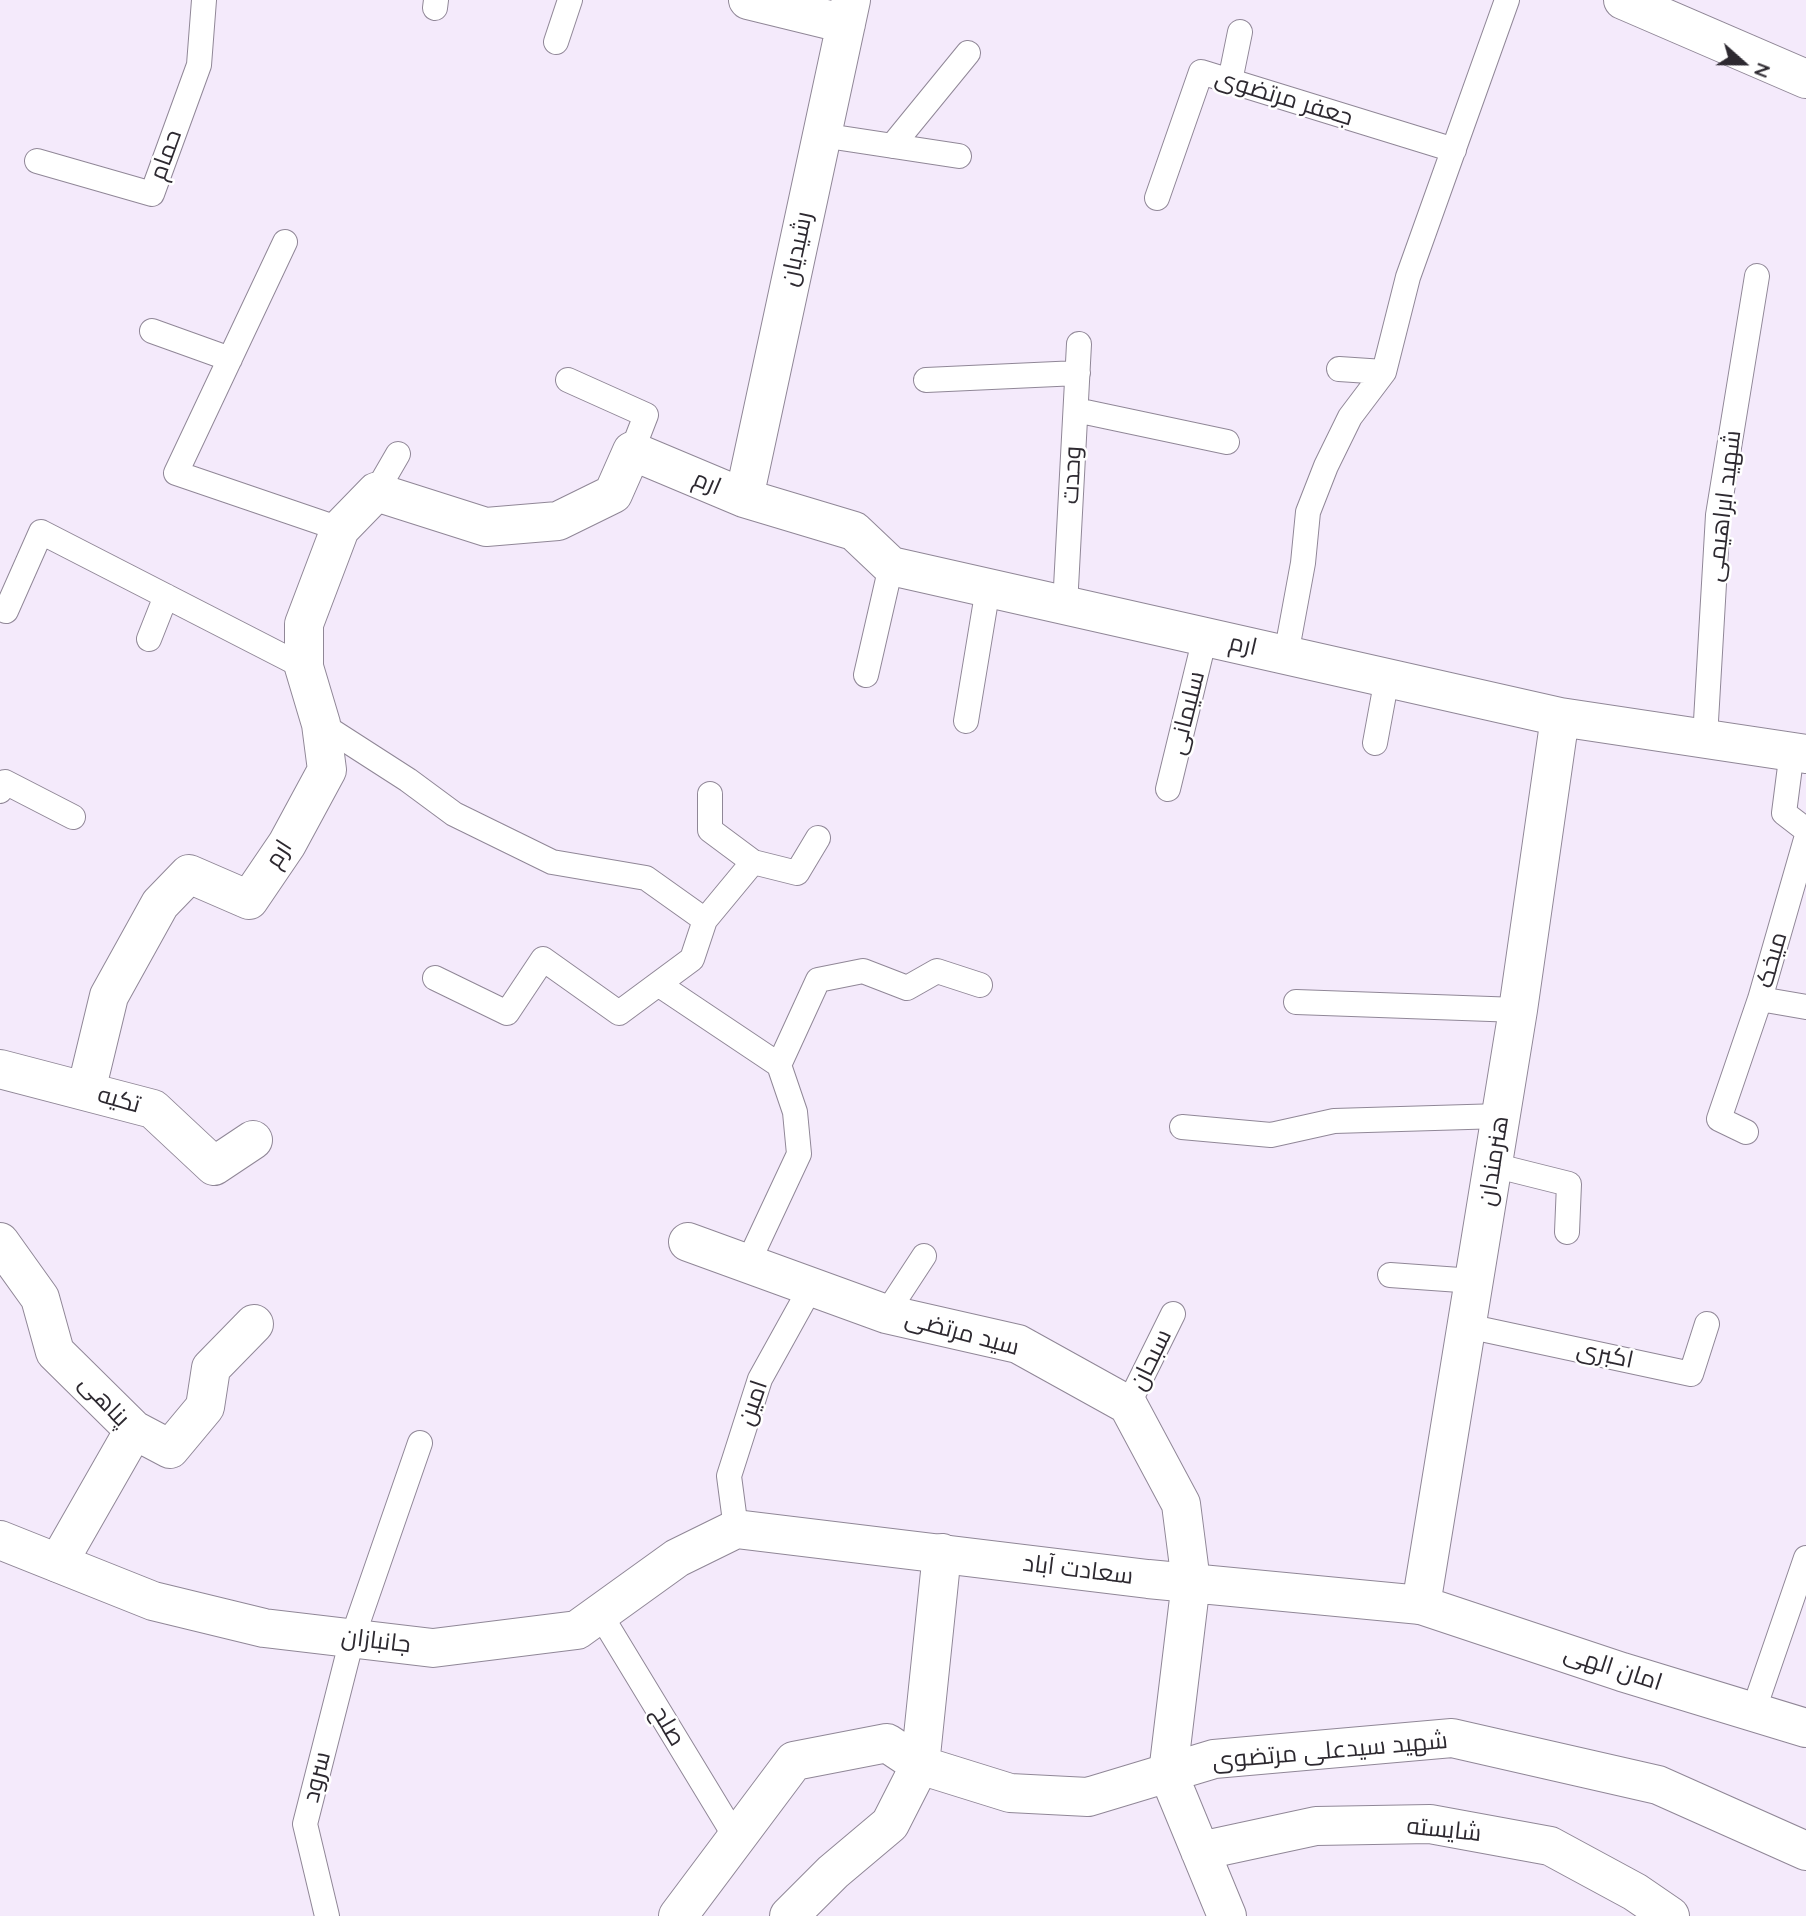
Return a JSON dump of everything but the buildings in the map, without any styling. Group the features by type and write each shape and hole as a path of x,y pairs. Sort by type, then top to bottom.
{"street":[{"path":"748,0 848,12"},
{"path":"1623,0 1675,10 1806,79"},
{"name":"رشیدیان","path":"744,498 848,12"},
{"path":"376,492 486,527 558,520 614,494 632,451"},
{"name":"ارم","path":"632,451 744,498 854,531 891,566 1560,716 1799,752"},
{"name":"ارم","path":"86,1091 109,996 160,904 189,874 249,900 287,844 327,771 321,724 304,667 304,624 340,529 376,492"},
{"name":"هنرمندان","path":"1421,1605 1518,1010 1560,716"},
{"name":"تکیه","path":"0,1069 153,1110 214,1166 253,1140"},
{"name":"سید مرتضی","path":"688,1242 886,1314 1017,1344 1128,1405"},
{"name":"پناهی","path":"5,1262 40,1298 55,1352 134,1430 58,1563"},
{"path":"134,1430 170,1449 205,1407 211,1368 254,1324"},
{"path":"1128,1405 1181,1504 1192,1582 1168,1773 1227,1916"},
{"name":"سعادت آباد","path":"736,1529 1192,1582 1421,1605"},
{"name":"جانبازان","path":"0,1540 153,1601 264,1628 433,1648 578,1630 677,1558 736,1529"},
{"path":"789,1916 833,1872 890,1824 920,1765 942,1553"},
{"name":"امان الهی","path":"1421,1605 1622,1672 1806,1728"},
{"name":"شهید سیدعلی مرتضوی","path":"678,1916 794,1761 887,1743 920,1765 1010,1793 1088,1797 1214,1759 1452,1738 1658,1785 1806,1851"},
{"name":"شایسته","path":"1200,1851 1316,1826 1430,1824 1550,1846 1635,1892 1659,1913"}],"lane":[{"name":"حمام","path":"37,161 152,194 199,65 204,0"},
{"path":"556,42 570,0"},
{"path":"1286,655 1303,563 1308,512 1350,416 1384,372 1408,277 1507,0"},
{"path":"1230,81 1240,32"},
{"path":"892,146 968,53"},
{"name":"جعفر مرتضوی","path":"1157,198 1201,72 1454,150"},
{"path":"821,135 960,156"},
{"path":"285,242 176,473 340,529"},
{"name":"شهید ابراهیمی","path":"1705,738 1718,515 1757,276"},
{"path":"152,331 230,359"},
{"name":"وحدت","path":"1065,606 1079,344"},
{"path":"1339,369 1384,372"},
{"path":"926,380 1078,373"},
{"path":"568,380 646,415 632,451"},
{"path":"1076,410 1227,442"},
{"path":"376,492 398,454"},
{"path":"6,611 41,532 304,667"},
{"path":"866,675 891,566"},
{"path":"966,721 988,588"},
{"path":"149,639 166,596"},
{"name":"سلیمانی","path":"1168,789 1205,637"},
{"path":"1376,743 1387,678"},
{"path":"321,724 408,779 454,814 552,862 646,878 705,920"},
{"path":"1799,752 1784,813 1806,830"},
{"path":"0,791 5,782 73,817"},
{"path":"710,794 710,830 753,862 797,873 818,838"},
{"name":"میخک","path":"1746,1132 1719,1119 1760,999 1806,839"},
{"path":"435,978 508,1013 543,959 619,1013 692,959 705,920 753,862"},
{"path":"779,1065 818,981 863,971 907,988 937,971 980,985"},
{"path":"658,984 779,1065 795,1112 799,1154 748,1263"},
{"name":"میخک","path":"1760,999 1806,1007"},
{"path":"1296,1002 1518,1010"},
{"path":"1182,1127 1270,1135 1334,1121 1501,1116"},
{"path":"1493,1165 1569,1184 1567,1232"},
{"path":"886,1314 924,1256"},
{"path":"1390,1275 1474,1282"},
{"name":"امین","path":"736,1529 729,1475 760,1379 811,1287"},
{"name":"سبحان","path":"1128,1405 1173,1314"},
{"name":"اکبری","path":"1467,1326 1691,1374 1707,1324"},
{"path":"352,1639 419,1443"},
{"path":"1753,1712 1796,1619 1806,1558"},
{"name":"صلح","path":"600,1614 736,1838"},
{"name":"سرود","path":"327,1916 305,1824 352,1639"}]}
